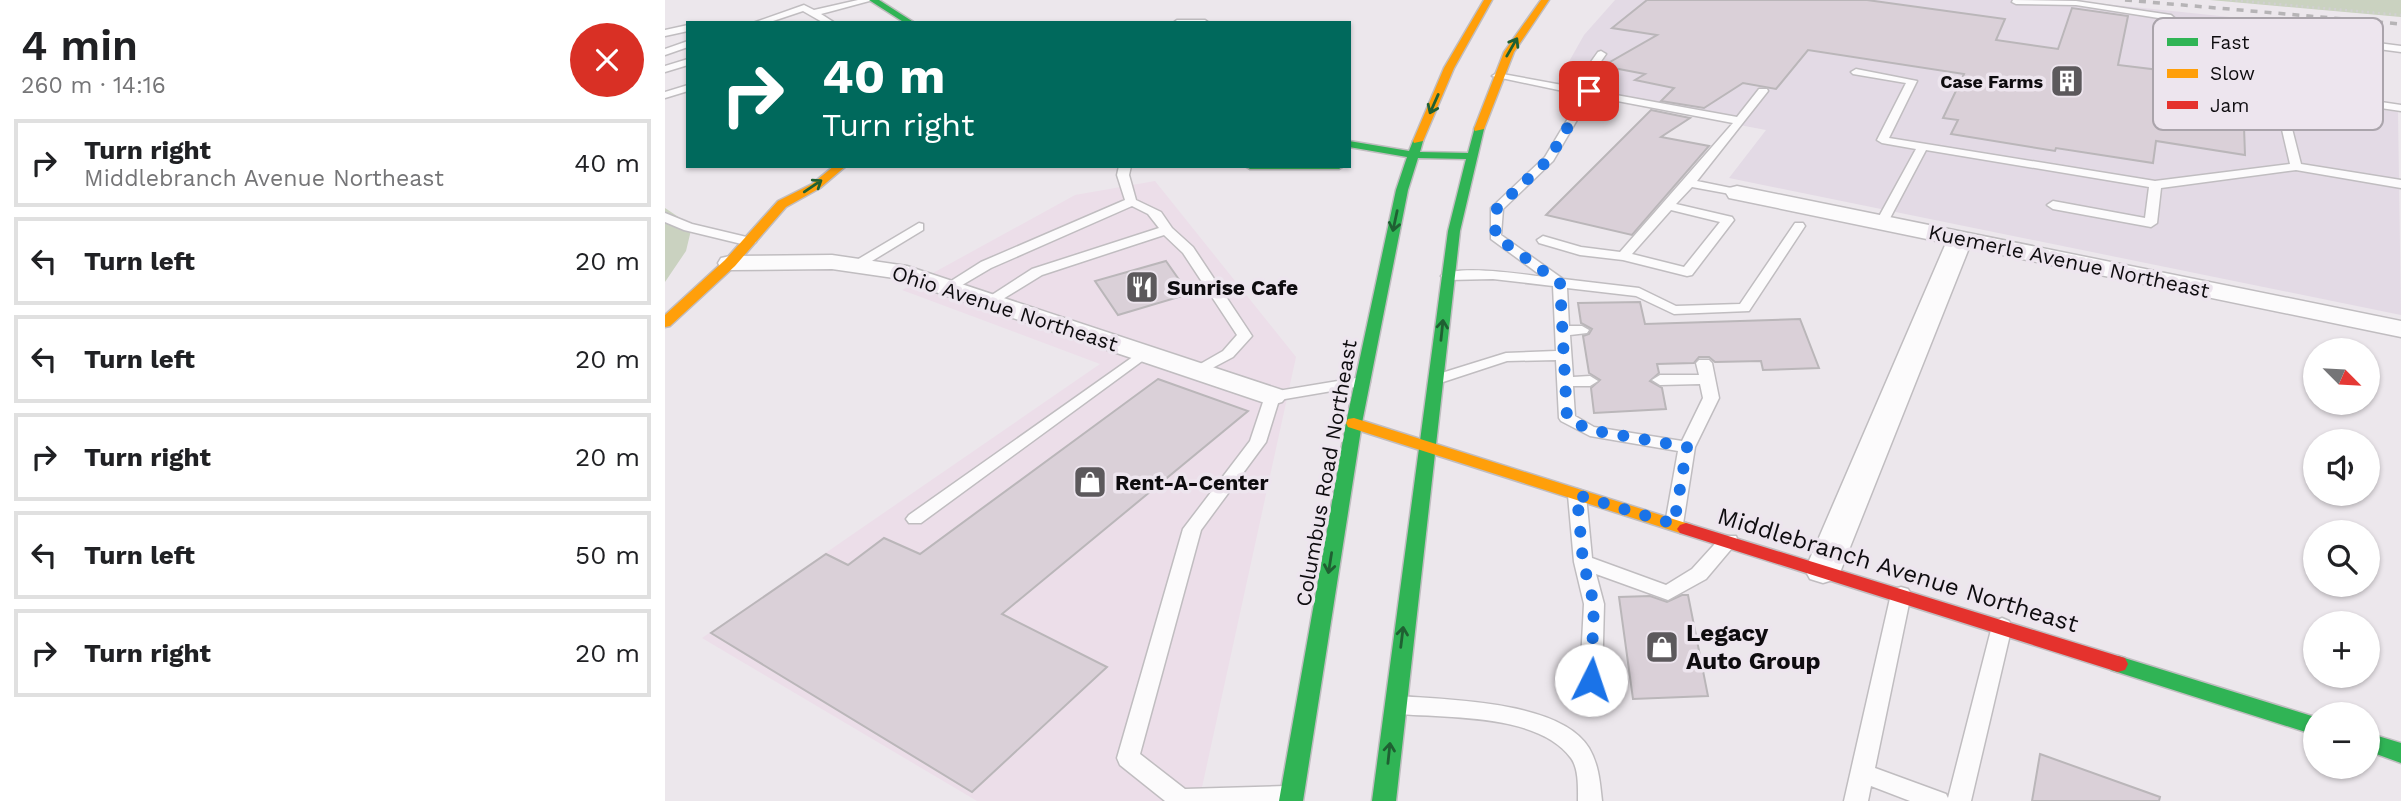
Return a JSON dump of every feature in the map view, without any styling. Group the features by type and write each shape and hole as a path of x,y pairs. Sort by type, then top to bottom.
{"main road":[{"path":"871,0 908,21"},
{"name":"Columbus Road Northeast","path":"1291,798 1354,423 1412,155 1450,67 1488,0"},
{"path":"1384,801 1448,276 1470,156 1497,76 1513,44 1545,0"},
{"path":"1351,144 1412,155 1470,156"},
{"path":"1351,165 1412,155"},
{"path":"665,323 750,242 780,197 815,186 838,168"},
{"name":"Middlebranch Avenue Northeast","path":"1354,423 2303,722"},
{"path":"2380,747 2401,753"}],"street":[{"name":"Kuemerle Avenue Northeast","path":"1737,193 2401,330"},
{"path":"1823,570 1960,239"},
{"name":"Ohio Avenue Northeast","path":"730,263 857,264 898,271 1272,397"}],"lane":[{"path":"788,0 809,15 827,21"},
{"path":"770,21 871,0"},
{"path":"2016,2 2076,3 2169,18"},
{"path":"665,33 686,28"},
{"path":"665,52 686,45"},
{"path":"2383,47 2401,49"},
{"path":"1560,283 1495,236 1497,208 1549,159 1589,91 1588,73 1601,54"},
{"path":"665,69 686,63"},
{"path":"1856,72 1912,81 1882,140 2155,184 2296,167 2401,184"},
{"path":"1497,76 1740,121"},
{"path":"665,96 686,89"},
{"path":"1623,256 1689,183 1763,91"},
{"path":"2383,106 2401,108"},
{"path":"2287,130 2296,167"},
{"path":"1882,222 1922,147"},
{"path":"1125,168 1123,175 1131,202"},
{"path":"1689,183 1737,193"},
{"path":"2053,205 2151,223 2155,184"},
{"path":"947,288 995,261 1131,202 1149,208 1161,216 1166,230 1188,250 1245,336 1228,354 1196,371"},
{"path":"1543,240 1580,251 1623,256 1687,272 1728,220 1667,206"},
{"path":"665,217 688,227 750,242"},
{"path":"1448,276 1493,275 1639,292 1674,310 1693,316 1744,308 1799,226"},
{"path":"857,264 919,227"},
{"path":"988,302 1037,272 1166,230"},
{"path":"1560,283 1567,418 1590,430 1687,447"},
{"path":"1563,331 1582,330"},
{"path":"915,519 1144,354"},
{"path":"1436,379 1506,357 1564,355"},
{"path":"1660,380 1705,371 1711,398 1687,447 1674,524"},
{"path":"1565,382 1590,381"},
{"path":"1291,798 1181,800 1128,758 1192,529 1258,442 1272,397 1362,382"},
{"path":"1577,495 1583,562 1594,604 1591,680"},
{"path":"1583,562 1668,593 1699,575 1729,541"},
{"path":"1856,801 1901,594"},
{"path":"1959,801 2002,626"},
{"path":"1394,704 1517,716 1557,734 1579,751 1589,775 1590,801"},
{"path":"1862,773 1938,801"}],"path":[{"path":"2230,0 2401,15"}],"shaded area":[{"path":"1615,0 2066,0 2240,18 2153,18 2153,130 2383,130 2383,110 2398,112 2401,315 1729,178 1766,130 1553,90 1584,35"},
{"path":"1155,181 1296,357 1199,801 977,801 702,638 1100,364 902,290 1075,195"}],"green space":[{"path":"2210,0 2401,0 2401,17"},
{"path":"665,208 692,226 686,251 665,282"}],"building":[{"name":"Case Farms","path":"1647,0 1867,0 2005,19 1996,40 2058,49 2072,8 2128,16 2118,65 2153,69 2153,130 2244,130 2245,155 2156,141 2153,163 1951,134 1958,120 1943,118 1964,74 1808,50 1776,89 1743,83 1704,108 1661,101 1674,88 1635,80 1645,74 1603,66 1657,35 1612,28"},
{"path":"1651,110 1690,118 1661,137 1709,146 1632,235 1546,215"},
{"name":"Sunrise Cafe","path":"1166,261 1189,294 1118,315 1095,281"},
{"path":"1640,302 1645,324 1800,319 1819,368 1763,370 1761,361 1715,362 1709,357 1699,357 1694,363 1657,364 1659,373 1650,381 1662,388 1666,409 1594,413 1591,388 1600,380 1589,373 1583,336 1589,334 1592,329 1581,323 1578,303"},
{"path":"1158,379 1248,411 1002,614 1107,667 972,792 711,633 826,554 848,565 884,538 920,554"},
{"name":"Legacy Auto Group","path":"1688,595 1708,696 1633,699 1619,597 1650,596 1667,602"},
{"path":"2040,754 2160,797 2159,801 2032,801"}],"railway":[{"path":"2125,0 2332,18"},
{"path":"2383,22 2401,24"}],"traffic: fast":[{"path":"873,0 908,21"},
{"path":"1384,801 1454,231 1479,129"},
{"path":"1291,801 1354,423 1402,190 1418,141"},
{"path":"1351,144 1412,155 1470,156"},
{"path":"2118,664 2303,722"},
{"path":"2380,746 2401,753"}],"traffic: slow":[{"path":"1418,141 1449,68 1488,0"},
{"path":"1479,129 1509,52 1545,0"},
{"path":"665,323 730,263 782,204 816,186 838,168"},
{"path":"1354,423 1686,529"}],"traffic: jam":[{"path":"1686,529 2118,664"}],"place":[{"name":"Case Farms","path":"2067,81"},
{"name":"Sunrise Cafe","path":"1142,287"},
{"name":"Rent-A-Center","path":"1090,482"},
{"name":"Legacy Auto Group","path":"1662,647"}],"route":[{"path":"1589,91 1549,159 1497,208 1495,236 1560,283 1567,418 1590,430 1687,447 1674,524 1577,495 1583,562 1594,604 1591,680"}]}
